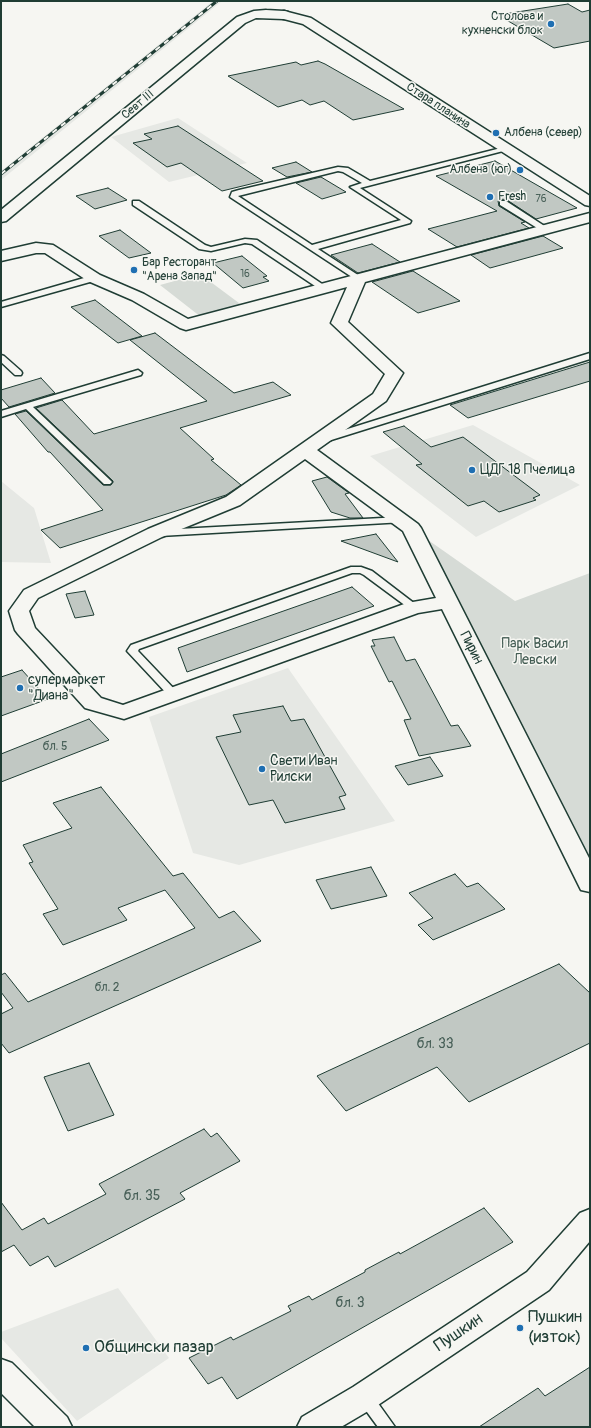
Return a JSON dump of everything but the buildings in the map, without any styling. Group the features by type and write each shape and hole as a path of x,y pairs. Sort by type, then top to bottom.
{"street":[{"name":"Севт III","path":"1,218 241,20 254,15 284,15"},
{"name":"Стара планина","path":"284,15 307,21 590,202"},
{"path":"1,256 36,248 48,248 94,278 138,297 186,325 590,217"},
{"path":"358,279 339,323 394,373 380,397 313,446 233,501 155,533 31,594 18,611 25,630 93,703 124,712 414,607 448,602"},
{"name":"Пирин","path":"313,446 411,528 590,884"},
{"name":"Пушкин","path":"313,1427 364,1397 538,1281 590,1221"},
{"path":"1,1372 56,1427"}],"lane":[{"path":"312,248 407,221 354,187 505,149"},
{"path":"358,279 234,197 235,194 338,169 345,170 368,183"},
{"path":"136,203 206,249 245,241 254,242 324,288"},
{"path":"503,203 545,229"},
{"path":"1,305 94,278"},
{"path":"313,446 590,356"},
{"path":"1,358 18,373"},
{"path":"1,414 138,373"},
{"path":"27,406 107,482"},
{"path":"155,533 400,520"},
{"path":"172,694 132,651 135,647 351,570 361,570 368,573 414,607"},
{"path":"364,1397 387,1427"}],"shaded area":[{"path":"213,1 222,1 1,180 1,171"},
{"path":"178,118 247,163 169,182 111,137"},
{"name":"ЦДГ 18 Пчелица","path":"473,425 580,485 476,537 370,456"},
{"path":"1,481 34,508 51,563 1,562"},
{"name":"Свети Иван Рилски","path":"288,668 395,821 239,865 193,853 149,717"},
{"name":"Общински пазар","path":"118,1288 169,1358 77,1421 1,1338 1,1332"}],"green space":[{"path":"200,274 243,306 201,317 160,285"},
{"name":"Парк Васил Левски","path":"411,528 515,601 590,573 590,884"}],"railway":[{"path":"1,174 217,1"}],"place":[{"name":"Столова и кухненски блок","path":"551,24"},
{"name":"Албена (север)","path":"496,133"},
{"name":"Албена (юг)","path":"520,170"},
{"name":"Fresh","path":"490,197"},
{"name":"Бар Ресторант \"Арена Запад\"","path":"134,270"},
{"name":"ЦДГ 18 Пчелица","path":"472,470"},
{"name":"супермаркет \"Диана\"","path":"20,688"},
{"name":"Свети Иван Рилски","path":"262,769"},
{"name":"Пушкин (изток)","path":"520,1328"},
{"name":"Общински пазар","path":"86,1348"}]}
